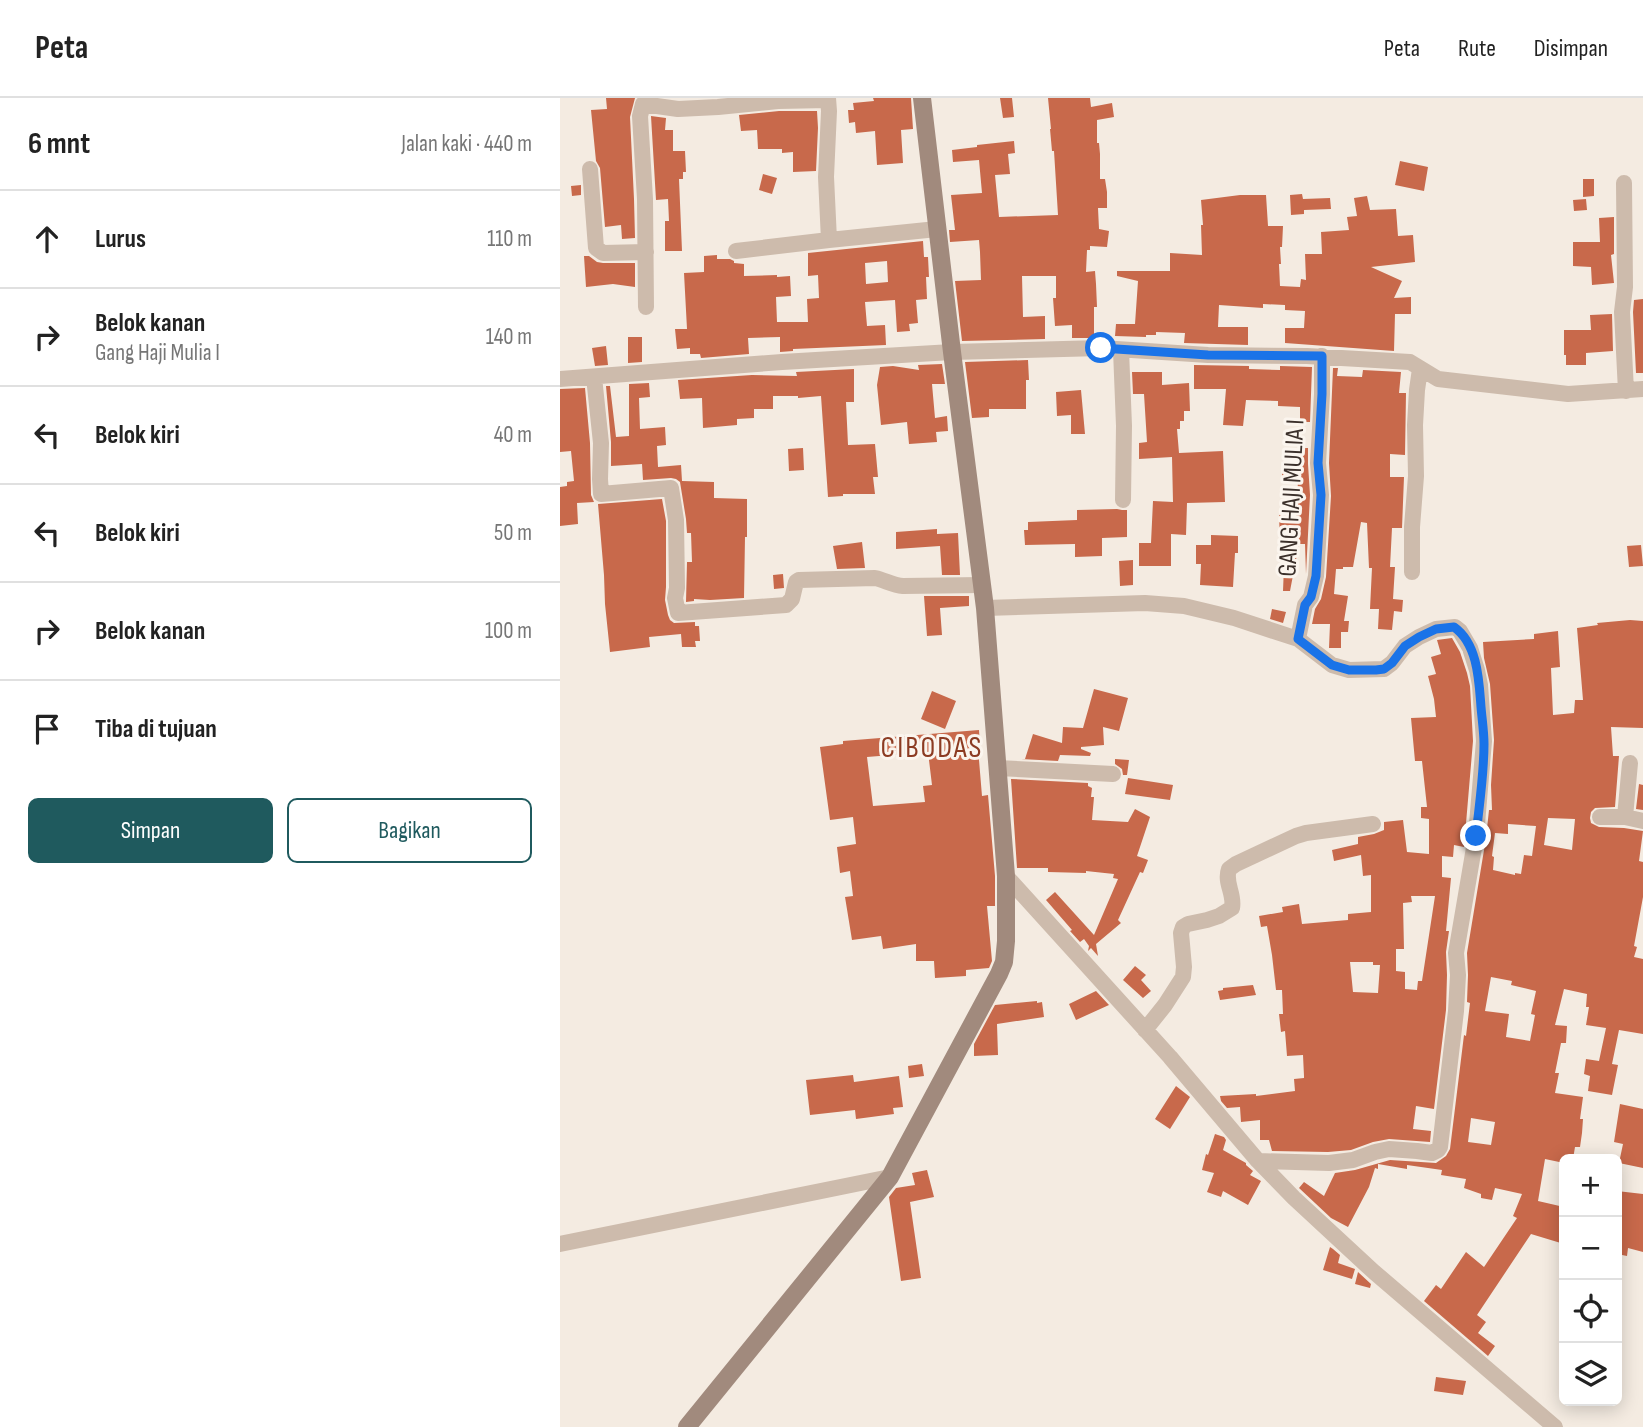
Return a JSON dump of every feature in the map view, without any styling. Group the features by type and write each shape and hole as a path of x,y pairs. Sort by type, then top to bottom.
{"main road":[{"path":"687,1427 890,1177 1004,962 1006,876 985,608 922,98"}],"street":[{"path":"646,307 645,199 640,116 643,104 678,108 725,107 828,99 826,177 829,240"},
{"path":"590,169 596,248 603,253 646,252"},
{"path":"1624,183 1625,287 1622,312 1626,391"},
{"path":"736,251 937,229"},
{"path":"560,379 782,362 1041,349 1322,356 1410,362 1438,379 1568,394 1643,389"},
{"path":"1121,350 1123,500"},
{"name":"GANG HAJI MULIA I","path":"1298,639 1305,605 1311,597 1316,576 1321,495 1318,463 1322,356"},
{"path":"1412,572 1415,425 1420,369"},
{"path":"594,377 601,443 601,494 671,488 676,520 675,598 678,613 786,605 799,580 875,578 903,586 982,585"},
{"path":"985,608 1145,603 1184,606 1234,618 1298,639 1332,665 1349,670 1384,669 1405,646 1436,629 1454,627 1460,631 1470,648 1480,685 1483,767 1476,836 1456,953 1456,1011 1440,1147 1433,1153 1390,1149 1353,1160 1329,1163 1258,1161"},
{"path":"1625,817 1630,763"},
{"path":"998,768 1112,775"},
{"path":"1600,817 1625,817 1643,821"},
{"path":"1145,1030 1183,977 1183,928 1188,924 1219,916 1232,908 1233,900 1227,880 1229,869 1296,836 1373,824"},
{"path":"1006,876 1145,1030 1258,1161 1294,1198 1374,1272 1555,1427"},
{"path":"560,1244 890,1177"}],"building":[{"path":"606,98 635,98 630,117 635,238 622,239 621,225 605,227 591,110 607,109"},
{"path":"873,98 911,98 913,129 901,130 903,163 877,165 875,131 856,133 855,122 849,123 848,110 854,110 853,103 874,101"},
{"path":"1000,98 1012,98 1014,117 1003,118"},
{"path":"1048,98 1090,98 1091,107 1112,103 1114,117 1097,120 1100,179 1105,179 1107,192 1107,208 1098,208 1099,229 1109,231 1107,247 1090,246 1090,250 1087,250 1086,272 1095,271 1097,307 1094,307 1094,338 1072,338 1072,325 1055,326 1053,298 1056,298 1056,276 1022,276 1023,317 1045,316 1045,339 962,341 955,281 981,280 980,252 979,240 950,242 949,230 955,230 951,195 982,193 979,160 953,162 952,150 1014,141 1015,153 1008,154 1010,174 995,175 999,217 1058,215"},
{"path":"817,111 816,171 793,172 793,152 758,149 757,130 741,131 739,115"},
{"path":"651,116 666,118 665,130 673,130 673,151 685,151 686,172 683,172 683,179 679,179 682,251 665,251 665,221 669,221 668,199 656,200"},
{"path":"1400,161 1428,167 1424,191 1395,185"},
{"path":"763,174 777,178 772,194 759,190"},
{"path":"1583,179 1594,179 1594,196 1583,197"},
{"path":"581,185 581,195 572,196 571,186"},
{"path":"1302,194 1303,199 1330,198 1331,209 1304,210 1304,214 1291,215 1290,195"},
{"path":"1266,195 1268,226 1283,226 1280,286 1300,287 1301,279 1306,280 1305,254 1322,254 1321,232 1349,230 1347,217 1357,216 1354,198 1367,196 1370,210 1396,209 1398,236 1413,235 1415,262 1371,267 1402,281 1394,298 1411,297 1411,314 1395,314 1394,351 1285,343 1285,328 1304,328 1305,311 1285,310 1285,305 1263,304 1263,308 1219,305 1218,327 1248,327 1248,345 1184,343 1185,333 1156,332 1156,335 1146,337 1115,336 1116,324 1135,324 1138,281 1117,276 1117,271 1170,271 1170,253 1202,255 1201,200"},
{"path":"1586,199 1587,210 1574,211 1573,200"},
{"path":"1614,217 1614,254 1611,255 1614,283 1592,285 1591,267 1573,266 1573,242 1600,242 1599,218"},
{"path":"923,241 924,257 928,257 929,277 926,277 927,299 916,300 918,323 909,324 910,331 897,332 895,300 865,302 867,326 885,325 886,345 793,349 780,352 780,337 748,338 749,354 701,358 700,354 690,354 690,348 677,349 675,329 687,329 684,273 704,272 704,256 717,255 717,259 730,259 734,263 744,264 744,276 790,276 791,296 776,297 777,322 808,322 807,299 819,298 818,275 808,276 808,253","holes":["887,261 888,282 866,284 865,263"]},
{"path":"584,256 603,263 635,263 635,287 613,284 586,287"},
{"path":"1643,299 1643,373 1636,373 1634,300"},
{"path":"1612,314 1613,351 1586,353 1586,365 1566,365 1564,330 1591,330 1590,315"},
{"path":"628,337 642,337 642,362 628,363"},
{"path":"606,346 608,365 595,366 592,348"},
{"path":"1028,360 1026,409 989,409 989,417 972,418 965,362"},
{"path":"942,364 945,384 932,384 935,418 947,416 948,431 936,432 937,442 909,444 907,422 881,425 877,385 880,367 919,370 918,365"},
{"path":"1194,365 1249,366 1249,369 1280,370 1280,366 1312,367 1310,422 1300,422 1300,407 1278,406 1278,401 1246,400 1243,426 1223,425 1226,389 1194,389"},
{"path":"1333,368 1338,368 1337,376 1362,377 1363,370 1401,372 1399,393 1406,393 1405,455 1390,454 1390,477 1404,477 1402,528 1392,528 1390,567 1395,567 1393,599 1403,600 1402,612 1394,611 1392,630 1378,629 1379,609 1370,609 1372,568 1369,568 1367,523 1361,522 1353,567 1336,569 1334,594 1348,596 1344,621 1349,621 1348,632 1341,632 1341,648 1329,648 1330,624 1312,624 1326,577 1331,496 1329,463"},
{"path":"854,369 854,402 846,402 848,445 875,444 878,477 873,477 875,494 828,497 821,396 773,396 773,409 754,409 754,418 737,419 737,425 703,428 702,398 680,399 678,380 752,375 797,376 796,372"},
{"path":"1132,372 1162,372 1162,385 1189,383 1190,411 1184,411 1184,421 1180,421 1180,429 1177,429 1179,453 1223,451 1225,502 1187,503 1186,535 1171,534 1171,566 1139,566 1139,543 1151,543 1153,501 1173,502 1172,457 1139,459 1139,443 1147,442 1144,394 1133,394"},
{"path":"649,383 650,397 639,398 640,429 665,427 666,445 657,446 658,467 681,465 682,481 714,482 714,498 747,499 744,598 694,599 686,602 687,562 692,562 691,533 687,533 680,482 671,478 643,480 642,464 611,466 606,386 610,386 616,437 629,436 629,384"},
{"path":"585,388 591,495 594,502 577,503 578,524 560,526 560,487 574,481 571,451 560,452 560,389"},
{"path":"1081,390 1085,434 1071,434 1071,415 1057,416 1056,392"},
{"path":"803,448 804,470 789,471 788,449"},
{"path":"1298,448 1308,448 1310,495 1306,574 1305,544 1299,544 1290,591 1283,591 1285,541 1280,541 1279,515 1296,516 1298,481 1282,481 1282,461 1297,462"},
{"path":"662,499 666,521 665,600 668,615 674,623 695,622 695,626 699,626 700,641 695,641 696,647 682,647 681,634 649,637 650,647 610,652 598,504"},
{"path":"1077,510 1127,510 1127,537 1102,538 1102,556 1075,557 1075,544 1025,545 1024,530 1028,530 1028,522 1077,520"},
{"path":"937,529 937,534 958,533 960,575 942,575 940,546 896,549 896,532"},
{"path":"1211,535 1238,536 1233,587 1200,585 1201,564 1196,564 1196,545 1211,545"},
{"path":"862,542 865,568 837,569 833,546"},
{"path":"1641,545 1643,566 1629,567 1627,546"},
{"path":"1133,560 1133,585 1120,586 1119,561"},
{"path":"783,574 784,588 774,589 773,575"},
{"path":"924,596 969,596 969,606 940,608 942,635 927,636"},
{"path":"1272,609 1286,612 1283,623 1270,619"},
{"path":"1643,621 1643,728 1611,727 1613,756 1619,756 1615,807 1595,808 1590,818 1591,823 1599,827 1643,831 1639,861 1643,862 1643,897 1634,957 1643,959 1643,1034 1619,1030 1612,1064 1618,1065 1612,1095 1588,1091 1590,1076 1584,1074 1586,1059 1599,1061 1606,1028 1586,1025 1589,1007 1586,1007 1587,994 1564,989 1555,1025 1567,1026 1566,1043 1561,1043 1555,1073 1559,1073 1555,1093 1583,1097 1580,1147 1575,1147 1574,1154 1559,1154 1559,1162 1545,1159 1538,1201 1559,1206 1559,1242 1531,1234 1477,1315 1486,1322 1478,1333 1495,1346 1488,1356 1424,1301 1436,1285 1441,1289 1466,1252 1484,1267 1517,1218 1513,1216 1522,1194 1495,1188 1492,1200 1481,1198 1481,1194 1464,1188 1466,1179 1441,1175 1442,1170 1407,1165 1407,1169 1378,1164 1378,1169 1375,1168 1369,1187 1348,1227 1331,1218 1299,1188 1304,1182 1324,1196 1335,1173 1390,1160 1436,1163 1446,1156 1450,1149 1470,1003 1467,1002 1467,953 1489,810 1492,810 1494,740 1490,684 1483,642 1534,639 1534,634 1558,631 1560,667 1551,668 1553,715 1574,713 1575,700 1583,700 1577,628 1598,625 1597,623","holes":["1548,818 1575,819 1572,850 1544,845","1508,824 1536,826 1532,856 1524,855 1521,874 1493,870 1495,833 1508,834","1491,977 1512,981 1511,985 1536,991 1531,1014 1535,1015 1530,1041 1506,1037 1509,1014 1485,1011","1471,1118 1495,1122 1491,1145 1468,1142"]},
{"path":"1452,638 1460,652 1470,686 1473,741 1464,847 1454,845 1453,857 1442,856 1442,877 1451,878 1446,931 1449,931 1446,952 1446,1010 1434,1109 1416,1106 1413,1129 1431,1131 1430,1142 1389,1139 1351,1150 1272,1151 1269,1140 1260,1140 1260,1120 1241,1122 1240,1107 1227,1108 1220,1096 1256,1096 1295,1091 1294,1079 1304,1078 1303,1055 1287,1056 1285,1031 1281,1032 1279,1014 1283,1014 1282,990 1276,990 1267,926 1261,927 1259,916 1283,912 1282,907 1299,904 1302,924 1348,920 1348,914 1371,912 1371,875 1363,876 1361,855 1334,861 1332,850 1358,844 1358,837 1384,830 1384,822 1403,820 1407,852 1429,854 1429,819 1421,818 1421,807 1427,807 1422,761 1415,761 1411,718 1436,717 1428,676 1436,674 1431,657 1441,654 1437,640","holes":["1411,896 1435,896 1422,981 1418,981 1417,990 1405,989 1405,972 1396,971 1396,949 1404,949 1403,903 1412,902","1350,962 1373,962 1373,965 1380,965 1378,993 1353,992"]},
{"path":"1094,689 1128,698 1119,731 1103,727 1104,745 1081,747 1091,753 1090,756 1060,755 1058,761 1021,759 1025,759 1033,734 1062,743 1063,727 1083,728"},
{"path":"932,691 956,701 945,729 921,719"},
{"path":"979,730 982,796 988,795 995,876 995,906 987,906 992,961 989,968 966,970 966,976 935,978 934,961 916,961 916,944 883,949 881,936 852,940 845,897 853,896 850,871 840,873 837,847 856,844 853,817 830,820 820,747 843,744 843,741","holes":["928,752 932,785 923,786 925,802 873,806 867,757"]},
{"path":"1115,759 1129,760 1127,775 1123,775 1122,769 1115,764"},
{"path":"1128,778 1173,785 1170,800 1125,794"},
{"path":"1011,779 1088,783 1092,788 1091,797 1094,797 1092,820 1128,822 1135,809 1150,817 1137,856 1148,860 1118,920 1121,923 1096,944 1098,956 1091,948 1088,951 1089,946 1084,939 1080,942 1046,900 1055,892 1094,935 1118,879 1113,878 1114,874 1017,868"},
{"path":"1639,784 1643,785 1643,810 1636,809"},
{"path":"1135,966 1146,975 1141,980 1151,991 1143,998 1123,980"},
{"path":"1253,985 1256,995 1220,1000 1218,991 1223,988"},
{"path":"1096,991 1109,1005 1076,1020 1069,1004"},
{"path":"1042,1002 1044,1017 997,1024 998,1055 974,1056 974,1044 995,1005"},
{"path":"922,1064 924,1076 909,1078 908,1066"},
{"path":"853,1075 854,1082 899,1076 903,1107 893,1108 894,1114 856,1119 855,1110 810,1115 806,1080"},
{"path":"1176,1086 1190,1097 1170,1129 1155,1119"},
{"path":"1620,1104 1643,1109 1643,1168 1622,1164 1623,1144 1614,1142"},
{"path":"1215,1134 1226,1140 1223,1150 1246,1163 1253,1171 1250,1175 1261,1181 1248,1205 1223,1191 1221,1197 1207,1192 1214,1173 1202,1170"},
{"path":"927,1170 934,1197 910,1202 921,1278 901,1281 889,1197 896,1188 915,1185 912,1173"},
{"path":"1622,1192 1643,1194 1643,1252 1628,1248 1627,1256 1622,1255"},
{"path":"1330,1247 1340,1255 1338,1263 1355,1269 1352,1279 1323,1270"},
{"path":"1358,1272 1371,1284 1370,1288 1355,1284"},
{"path":"1436,1377 1466,1381 1463,1395 1434,1391"}],"district":[{"name":"CIBODAS","path":"932,748"}],"route":[{"path":"1101,348 1208,355 1322,356 1318,463 1321,495 1316,576 1311,597 1305,605 1298,639 1332,665 1342,669 1376,670 1384,669 1405,646 1436,629 1454,627 1460,631 1470,648 1480,685 1484,741 1476,836"}]}
